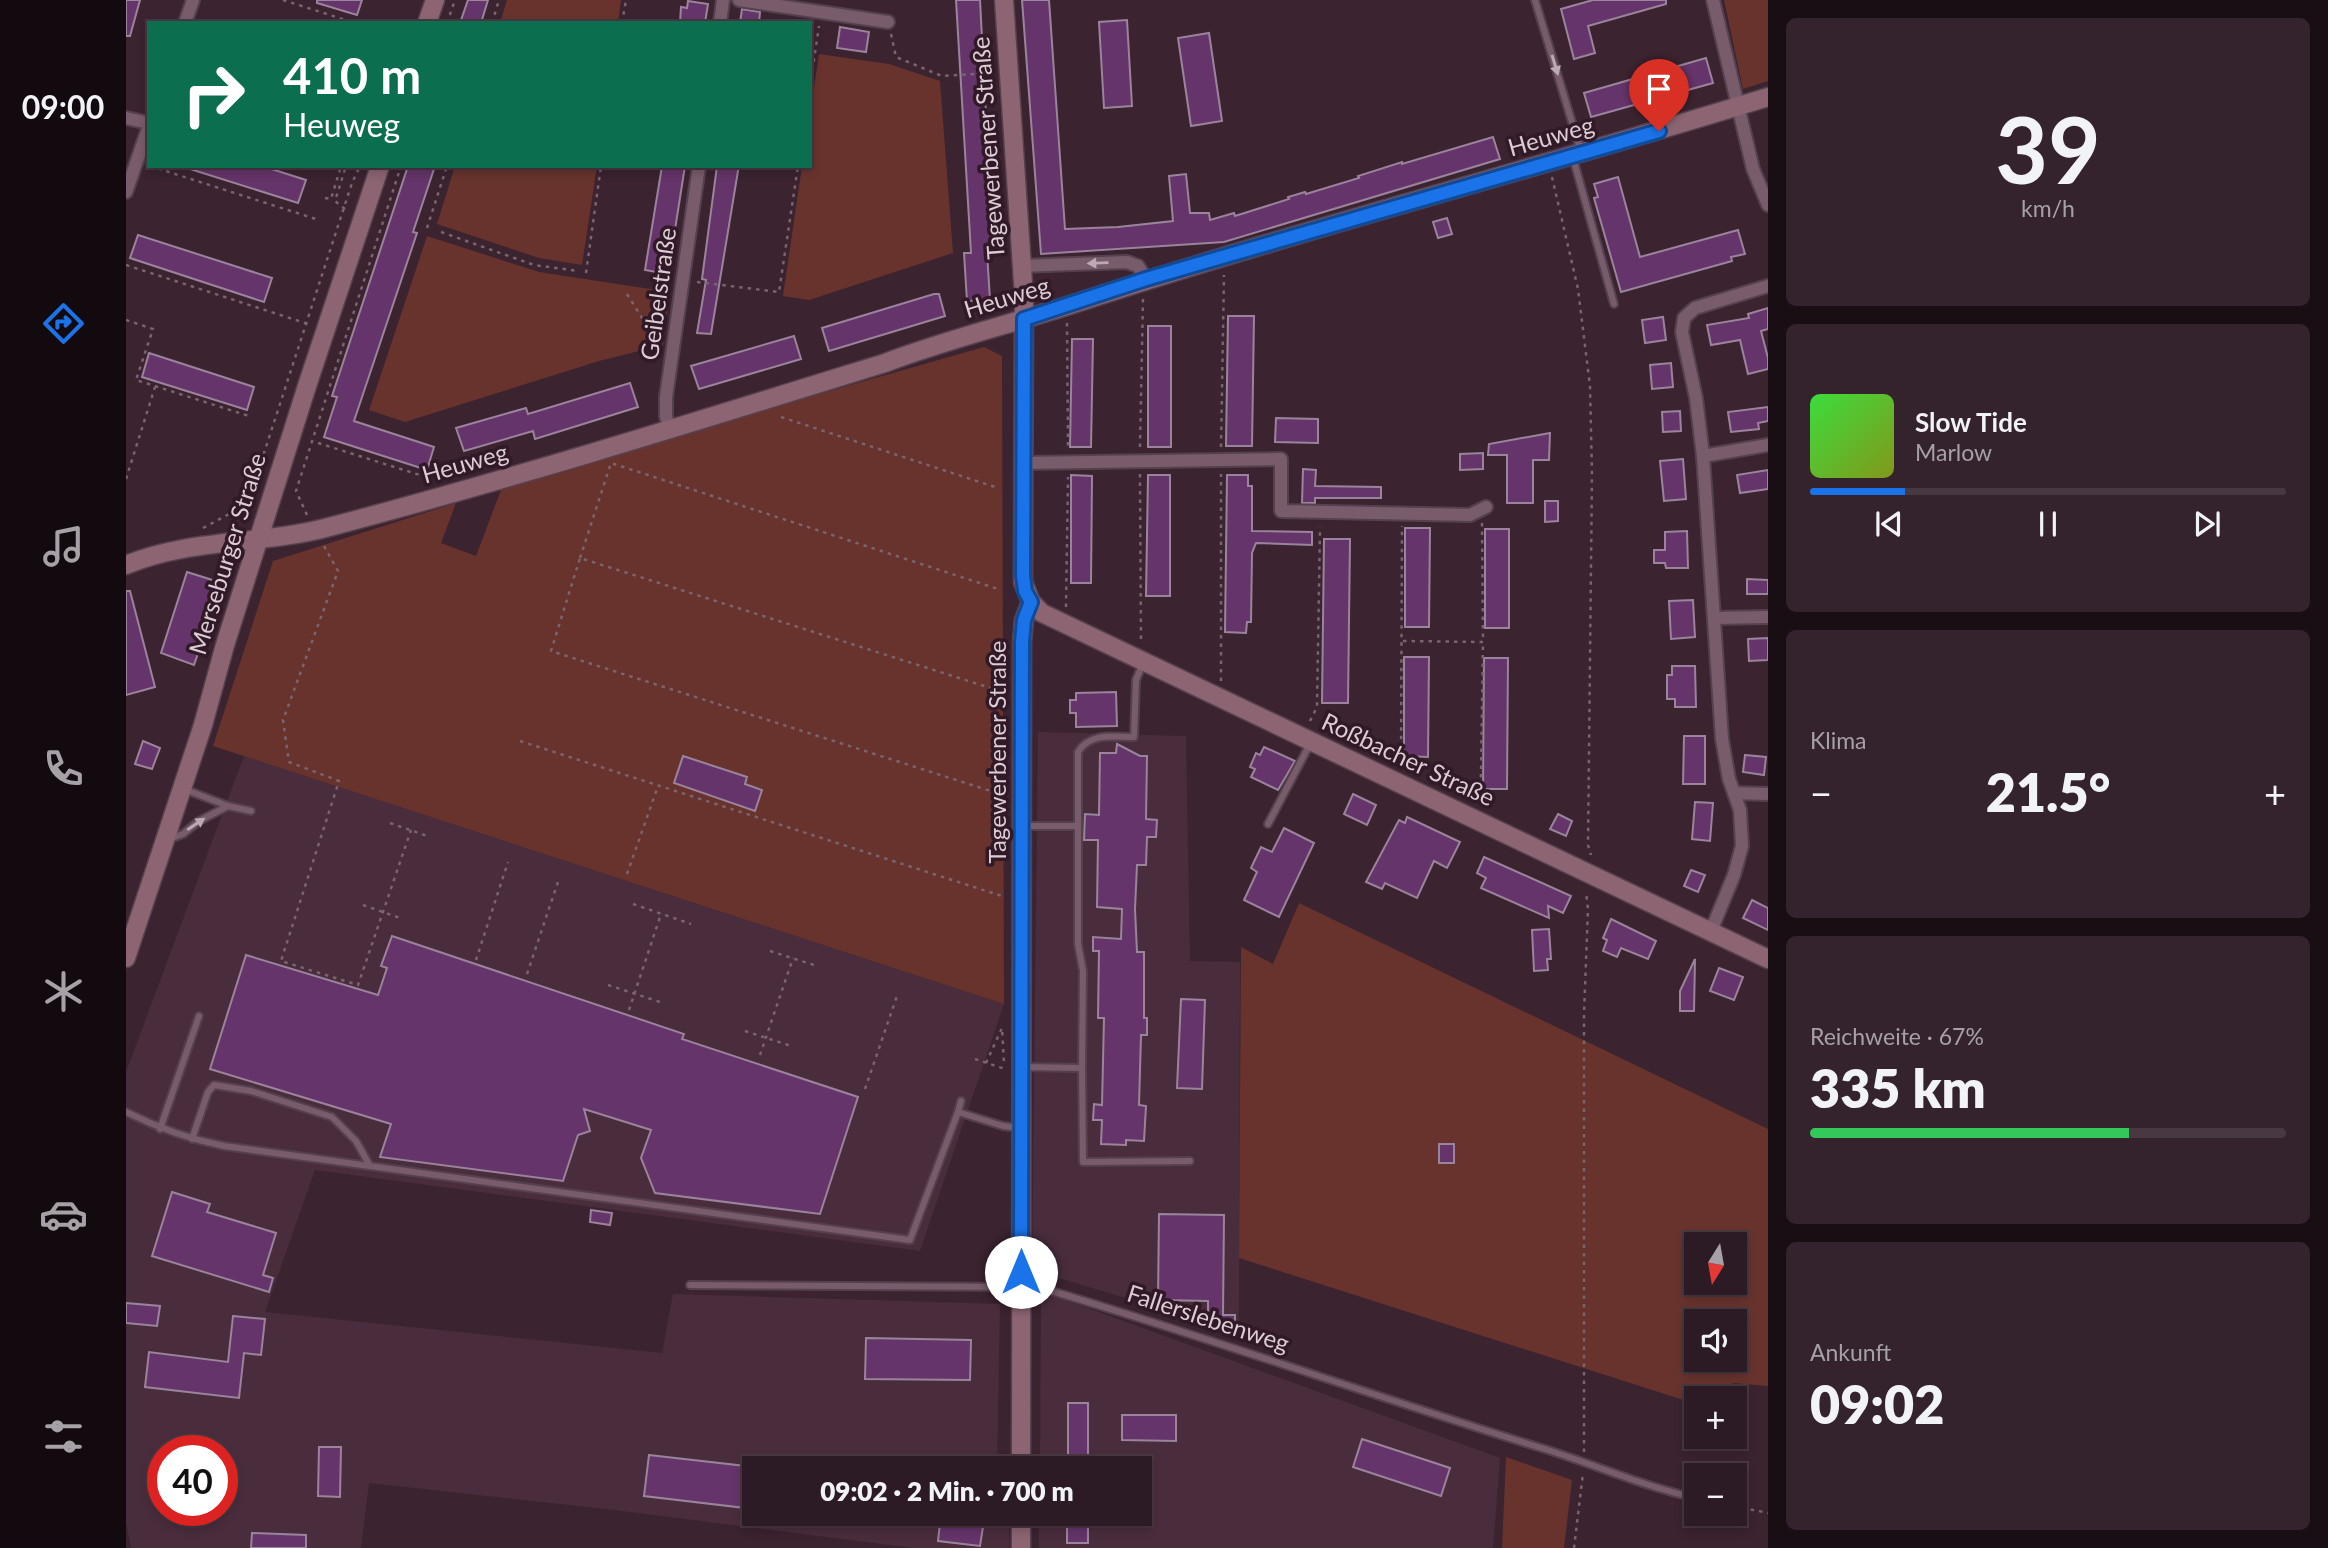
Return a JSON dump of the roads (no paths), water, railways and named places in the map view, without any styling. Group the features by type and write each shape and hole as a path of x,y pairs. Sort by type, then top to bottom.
{"street":[{"path":"186,21 192,0"},
{"path":"428,21 435,0"},
{"path":"720,21 723,0"},
{"path":"739,0 888,22"},
{"name":"Tagewerbener Straße","path":"1004,0 1024,319 1023,582 1031,602 1022,632 1021,1456"},
{"path":"1713,0 1753,169 1768,205"},
{"name":"Heuweg","path":"126,565 194,547 315,531 449,495 885,363 927,346 1024,319 1144,279 1577,156 1768,97"},
{"path":"126,118 147,124"},
{"path":"126,192 147,131"},
{"name":"Merseburger Straße","path":"126,958 182,789 325,329 379,168"},
{"name":"Geibelstraße","path":"669,428 666,405 672,352 699,168"},
{"path":"1021,266 1127,262 1138,266 1144,279"},
{"path":"1711,931 1734,875 1742,846 1740,810 1722,739 1703,456 1696,398 1682,332 1684,318 1695,308 1768,286"},
{"path":"1703,456 1768,445"},
{"path":"1023,463 1281,459 1281,511 1470,515 1484,508"},
{"name":"Roßbacher Straße","path":"1031,602 1042,613 1768,958"},
{"path":"1714,618 1768,617"},
{"path":"1734,793 1768,794"},
{"path":"1021,1526 1021,1548"}],"lane":[{"path":"1535,0 1614,304"},
{"path":"1142,661 1136,680 1134,737 1097,737 1082,745 1078,752 1078,944 1083,971 1083,1162 1190,1161"},
{"path":"1268,824 1306,739"},
{"path":"182,789 228,806 251,811"},
{"path":"165,840 183,834 199,821 228,806"},
{"path":"1022,826 1078,826"},
{"path":"160,1129 199,1016"},
{"path":"1022,1067 1082,1068"},
{"path":"192,1139 208,1092 214,1085 251,1091 332,1117 356,1141 370,1166"},
{"path":"126,1112 160,1129 192,1139 910,1240 961,1101"},
{"path":"958,1112 1003,1126 1022,1128"},
{"name":"Fallerslebenweg","path":"690,1285 1045,1289 1175,1327 1432,1414 1584,1461 1664,1491 1684,1495"}]}
